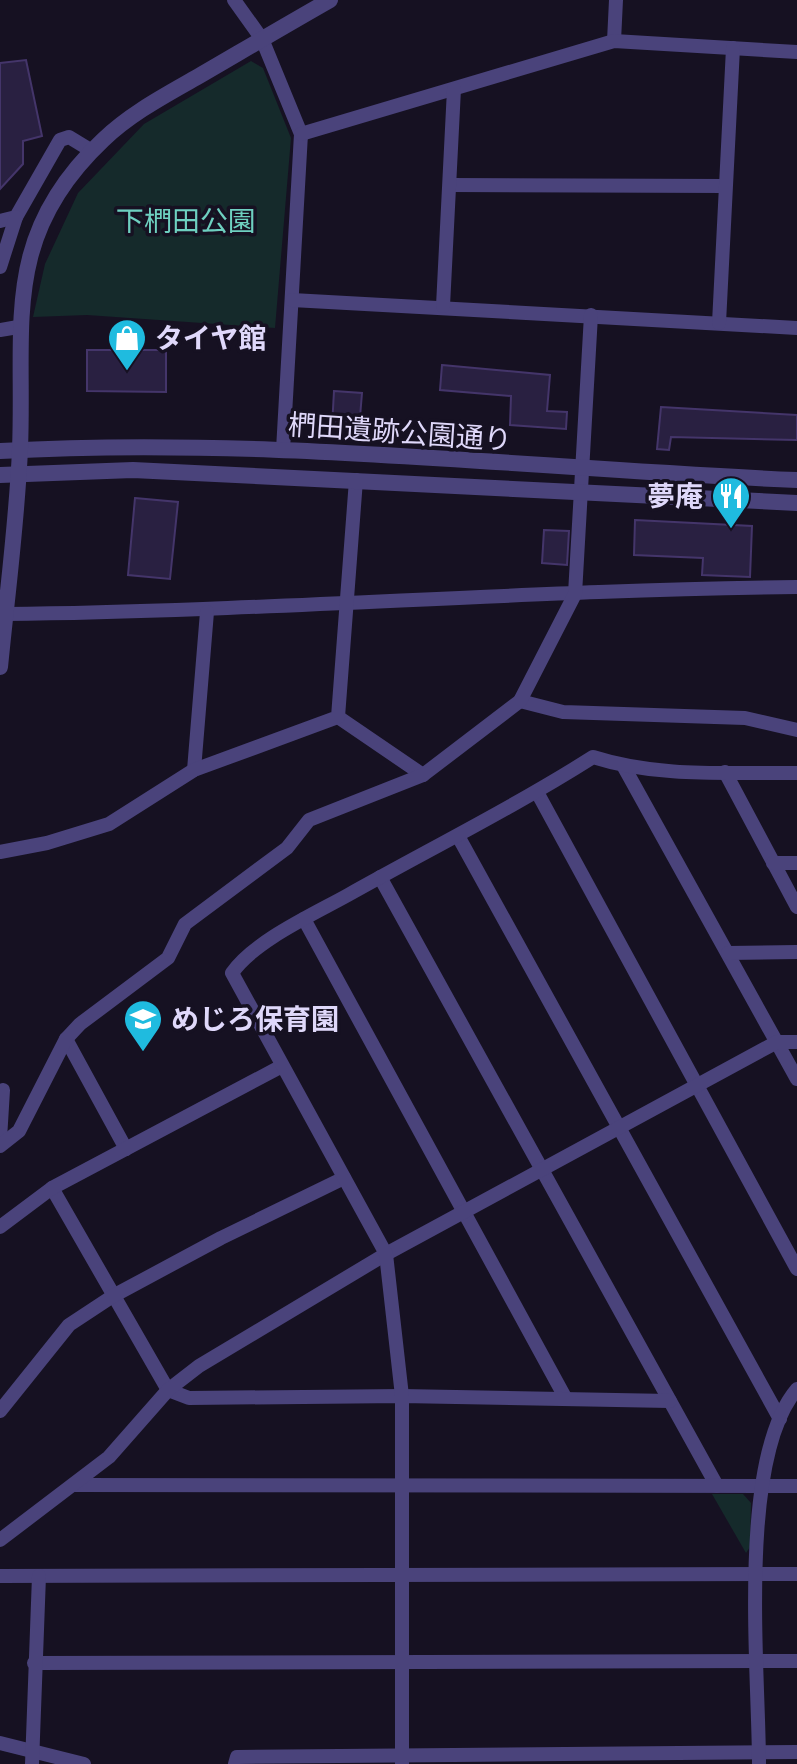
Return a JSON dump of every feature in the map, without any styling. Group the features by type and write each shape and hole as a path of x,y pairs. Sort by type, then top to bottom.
{"street":[{"path":"234,0 262,39 301,134 283,450"},
{"path":"0,667 20,450 18,327 24,281 37,238 57,197 92,151 149,105 330,0"},
{"path":"614,41 616,0"},
{"path":"301,134 614,41 797,52"},
{"path":"719,323 733,48"},
{"path":"443,306 454,89"},
{"path":"0,267 16,217 58,142 69,137 92,151"},
{"path":"451,185 725,186"},
{"path":"0,221 16,217"},
{"path":"292,300 797,328"},
{"path":"0,1146 19,1131 66,1039 80,1024 168,958 185,924 287,848 309,820 423,775 520,701 575,594 591,315"},
{"path":"0,330 18,327"},
{"name":"椚田遺跡公園通り","path":"0,451 159,447 283,450 797,480"},
{"name":"椚田遺跡公園通り","path":"0,475 133,470 797,503"},
{"path":"338,717 356,480"},
{"path":"5,614 207,612 347,602 797,587"},
{"path":"194,770 207,612"},
{"path":"520,701 563,712 745,718 797,730"},
{"path":"0,852 47,843 109,824 194,770 338,717"},
{"path":"338,717 423,775"},
{"path":"402,1760 402,1396 386,1254 232,973 240,962 304,919 537,792 593,757 624,767 797,773"},
{"path":"624,767 797,1079"},
{"path":"725,772 797,907"},
{"path":"537,792 797,1269"},
{"path":"458,836 780,1419"},
{"path":"773,863 797,863"},
{"path":"380,877 717,1486"},
{"path":"304,919 566,1399"},
{"path":"728,953 797,952"},
{"path":"66,1039 126,1149"},
{"path":"0,1540 109,1457 168,1390 199,1366 386,1254 777,1042 797,1042"},
{"path":"0,1227 52,1188 282,1066"},
{"path":"0,1139 3,1090"},
{"path":"0,1410 69,1325 113,1296 344,1178"},
{"path":"52,1188 168,1390 189,1398 402,1396 670,1401"},
{"path":"759,1758 757,1574 762,1486 767,1454 780,1419 795,1393"},
{"path":"75,1485 797,1486"},
{"path":"0,1576 797,1574"},
{"path":"32,1758 39,1576"},
{"path":"34,1663 797,1661"},
{"path":"0,1743 32,1758 84,1764"},
{"path":"235,1764 237,1757 402,1760 759,1758 797,1752"}],"green space":[{"name":"下椚田公園","path":"251,61 263,68 291,138 275,328 87,315 33,317 45,264 78,193 144,124"},
{"path":"712,1494 743,1494 751,1503 750,1547 746,1553"}],"building":[{"path":"26,60 42,136 23,141 23,164 0,189 0,63"},
{"path":"87,350 166,350 166,392 87,391"},
{"path":"442,365 550,375 547,411 567,412 566,429 510,425 511,396 440,390"},
{"path":"334,391 362,393 359,429 332,427"},
{"path":"661,407 797,415 797,440 671,437 669,450 657,449"},
{"path":"135,498 178,502 170,579 128,575"},
{"path":"635,520 752,526 750,577 702,575 703,558 634,555"},
{"path":"544,530 569,531 567,565 542,563"}],"place":[{"name":"タイヤ館","path":"127,372"},
{"name":"夢庵","path":"731,530"},
{"name":"めじろ保育園","path":"143,1053"}]}
